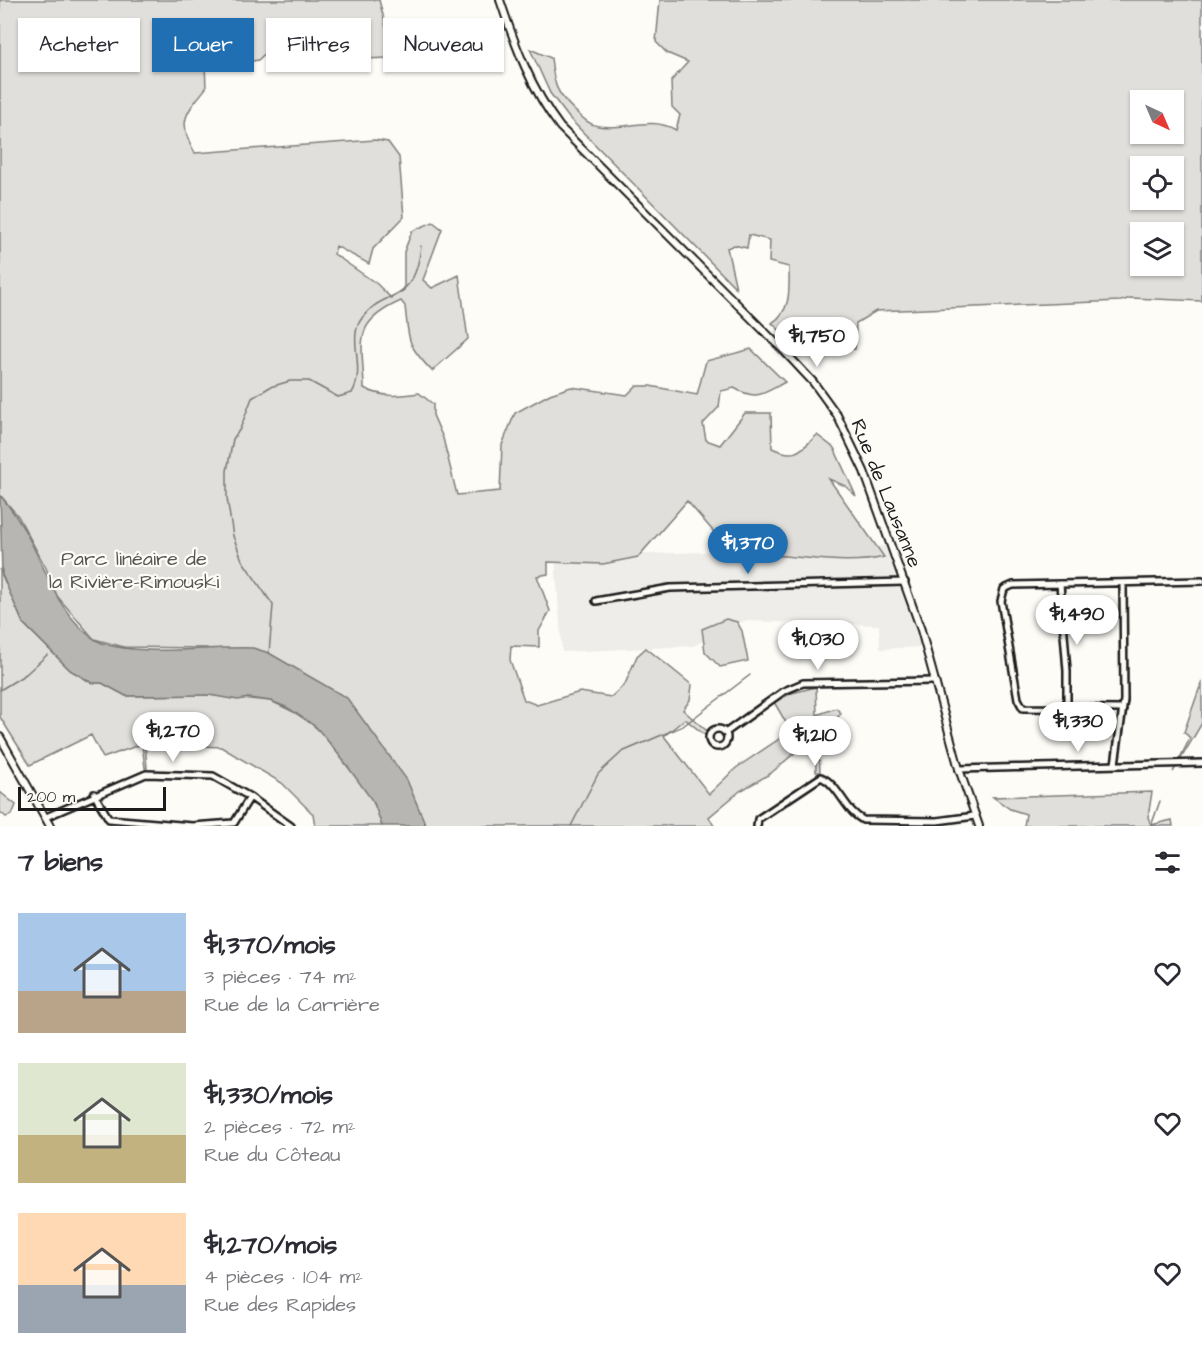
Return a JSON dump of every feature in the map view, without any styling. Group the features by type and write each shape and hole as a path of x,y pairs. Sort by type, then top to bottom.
{"street":[{"name":"Rue de Lausanne","path":"500,0 514,43 534,87 561,127 785,352 813,382 837,415 864,471 905,582 959,769 979,826"},
{"path":"1123,709 1027,709 1019,705 1001,601 1002,593 1007,586 1202,581"},
{"path":"596,601 670,588 905,582"},
{"path":"1115,764 1123,709 1123,583"},
{"path":"1060,584 1067,671 1067,708"},
{"path":"725,732 784,691 803,683 933,681"},
{"path":"0,737 50,826"},
{"path":"959,769 1202,763"},
{"path":"46,817 94,794 146,774 213,776 250,796 291,826"},
{"path":"757,826 758,819 767,812 821,777 829,782 854,816 863,820 891,824 975,816"},
{"path":"94,794 109,819 192,826 234,823 250,796"}],"shaded area":[{"path":"0,495 25,531 60,600 76,622 95,640 119,647 137,649 253,648 269,653 347,698 407,780 426,826 382,826 374,803 338,753 316,727 288,708 271,701 248,698 238,700 209,695 126,696 102,683 92,683 70,670 23,623 2,575"},
{"path":"885,546 921,647 880,649 879,625 744,621 693,646 562,652 555,557"}],"green space":[{"path":"0,0 379,0 384,18 383,58 371,59 371,18 266,18 266,53 254,61 254,18 152,18 152,72 205,72 206,88 189,112 185,126 189,142 195,153 375,140 388,142 399,157 404,217 373,249 369,264 336,246 334,254 377,284 391,298 404,290 404,252 412,231 433,222 442,229 423,280 432,288 459,275 468,339 432,371 410,342 405,306 401,301 374,317 367,326 362,346 364,388 384,395 419,393 433,404 433,415 443,438 457,495 500,491 502,445 515,413 550,394 571,387 627,395 636,386 650,386 697,395 706,361 751,349 785,382 771,390 754,395 734,388 721,391 719,407 703,424 706,440 720,445 745,413 771,413 772,448 780,451 797,452 817,435 834,448 856,496 845,486 829,479 884,557 846,561 770,555 732,558 726,546 687,501 638,557 603,564 548,562 548,574 537,576 550,611 539,631 539,647 511,646 510,660 524,700 537,705 580,692 611,697 625,684 637,656 646,648 692,685 690,700 683,710 707,731 705,735 685,719 664,736 709,794 736,768 791,731 774,702 792,693 816,687 817,715 836,708 841,713 835,721 818,732 820,772 816,772 815,740 811,739 770,774 740,791 709,817 714,826 426,826 412,794 207,648 124,647 94,639 57,596 46,568 18,516 0,495"},
{"path":"660,0 1202,0 1202,301 1131,298 1121,301 876,311 856,323 855,349 823,350 822,320 788,338 772,323 783,312 786,305 789,291 789,267 769,262 770,240 749,235 747,248 734,245 727,248 736,288 569,118 550,93 530,49 551,58 559,93 575,111 592,124 618,127 647,123 676,130 680,115 672,107 671,81 688,62 667,53 656,42"},
{"name":"Parc linéaire de la Rivière-Rimouski","path":"0,569 23,623 70,670 92,683 102,683 126,696 209,695 271,701 302,716 321,732 369,794 382,826 315,826 313,814 282,783 221,747 145,743 147,768 145,768 142,744 103,758 91,735 30,765 0,717"},
{"path":"726,619 737,622 742,631 748,661 720,667 705,652 702,629"},
{"path":"1202,681 1202,723 1173,772 1190,738 1184,732"},
{"path":"0,792 16,805 12,815 6,817 0,812"},
{"path":"1152,792 1148,817 1151,825 1172,820 1173,826 1024,826 1026,814 1010,809 993,797"}],"waterway":[{"path":"269,653 273,605 242,560 233,536 227,498 227,471 233,439 240,429 252,398 270,387 290,381 309,381 338,397 352,393 356,384 358,365 356,337 360,321 369,310 405,288 412,279 417,266 421,246"},
{"path":"0,690 26,674 47,655"},
{"path":"571,826 598,774 622,752 683,726 750,675"},
{"path":"1151,826 1160,801"}]}
